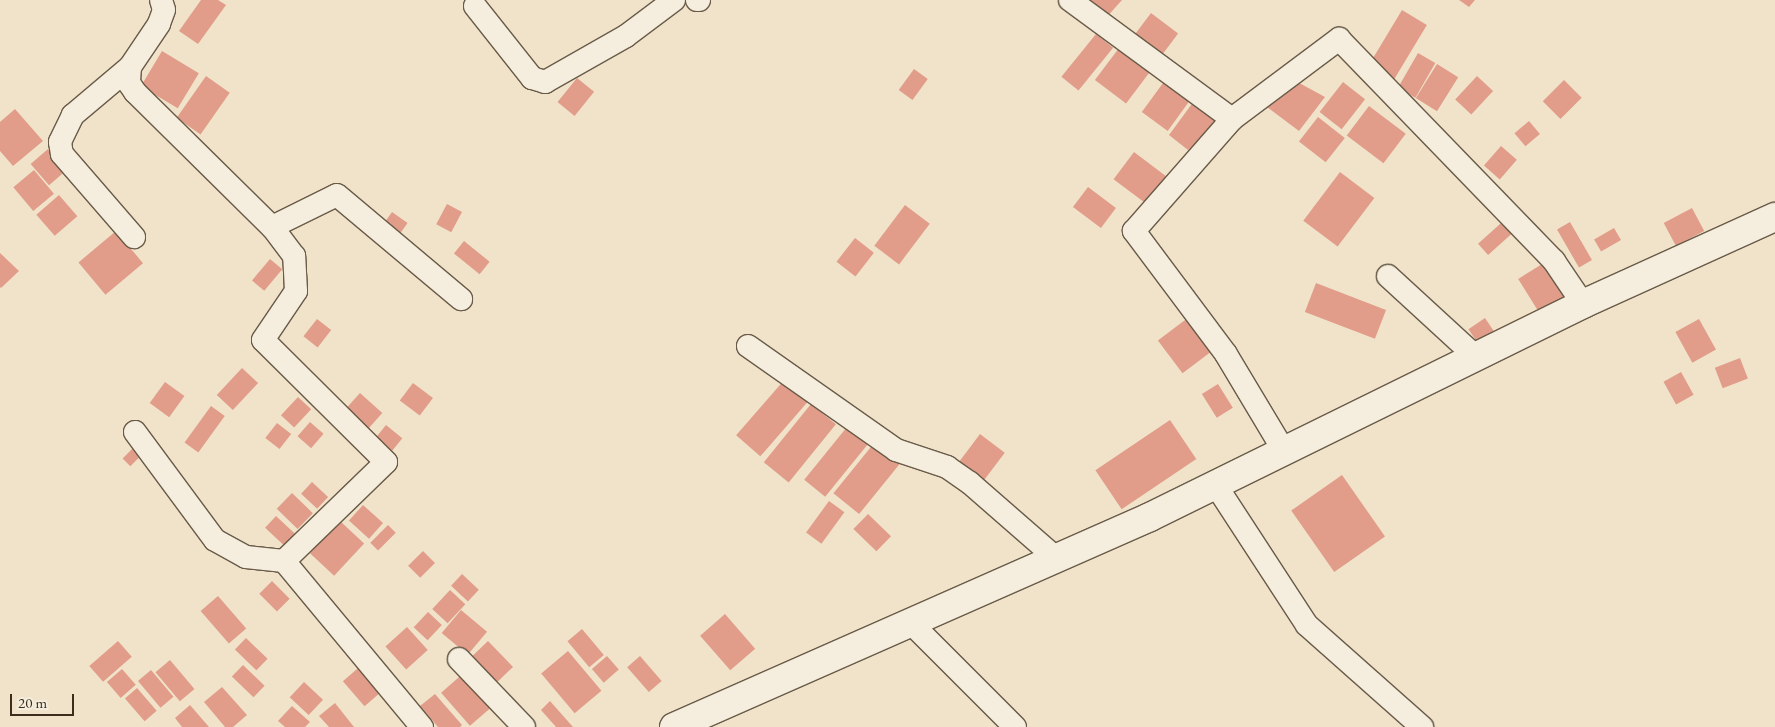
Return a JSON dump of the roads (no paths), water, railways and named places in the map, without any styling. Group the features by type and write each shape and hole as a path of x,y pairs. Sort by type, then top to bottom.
{"main road":[{"path":"674,727 1057,559 1284,452 1583,304 1775,217"}],"street":[{"path":"134,238 62,154 60,142 73,115 130,67 159,24 164,10 161,0"},
{"path":"475,6 532,78 545,82 626,36 674,0"},
{"path":"1070,0 1232,119"},
{"path":"1284,452 1226,354 1134,231 1232,119 1339,39 1554,261 1583,304"},
{"path":"130,67 129,82 135,92 272,227 294,256 296,291 263,340 386,462 284,561"},
{"path":"272,227 336,195 461,300"},
{"path":"1388,276 1476,356"},
{"path":"748,346 896,450 947,467 970,483 1057,559"},
{"path":"135,432 215,540 246,558 284,561 422,727"},
{"path":"1215,484 1307,625 1422,727"},
{"path":"911,623 1015,727"},
{"path":"459,659 524,727"}]}
